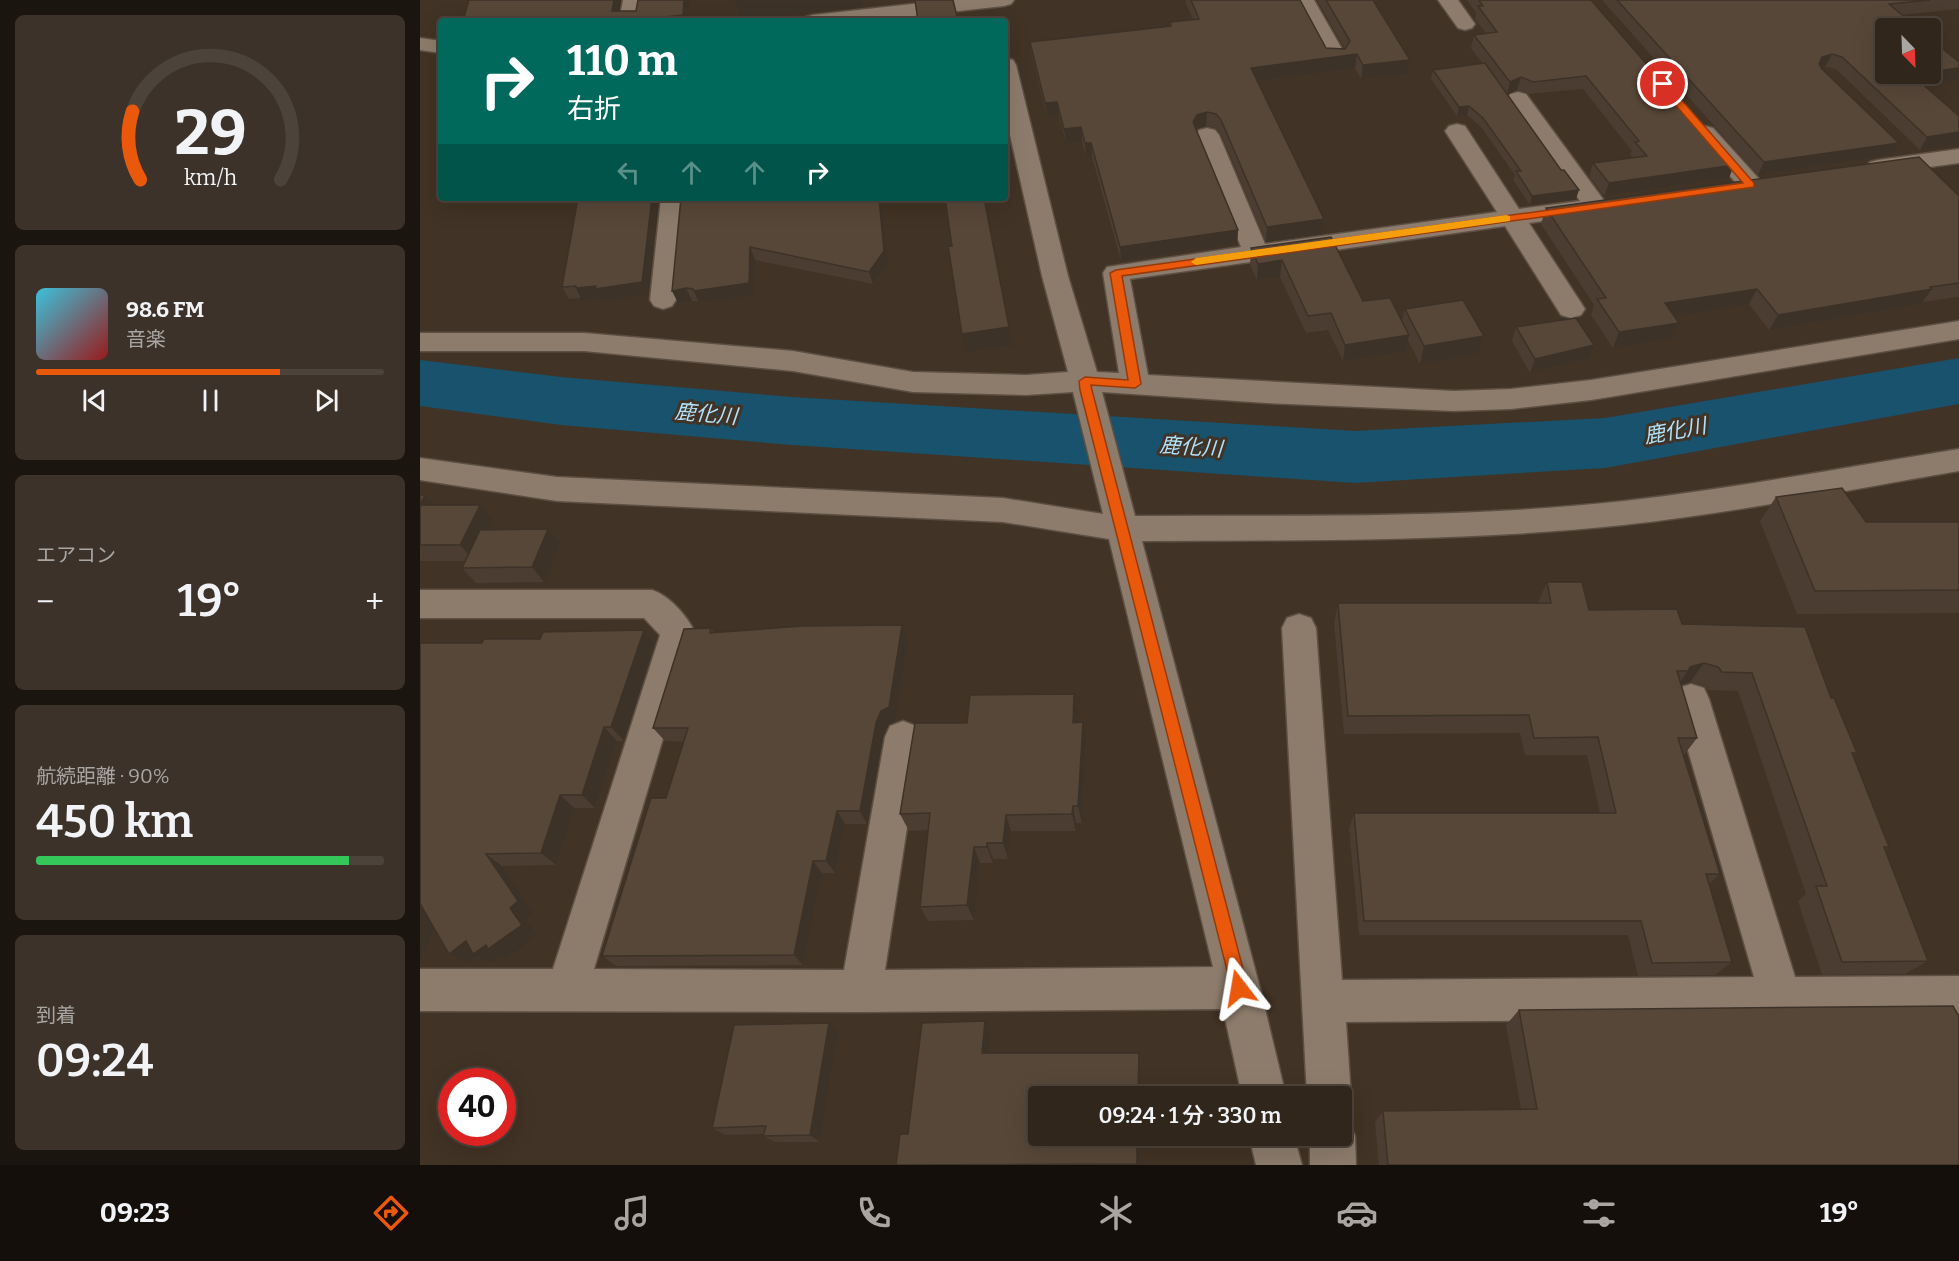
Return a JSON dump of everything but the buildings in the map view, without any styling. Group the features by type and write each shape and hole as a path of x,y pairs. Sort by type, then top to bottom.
{"street":[{"path":"630,18 633,0"},
{"path":"1304,0 1335,56"},
{"path":"1448,0 1466,24"},
{"path":"849,18 995,6"},
{"path":"420,44 438,47"},
{"path":"1008,78 1055,276 1239,988 1262,1086"},
{"path":"1135,384 1116,273 1607,205 1518,99"},
{"path":"1689,114 1762,183 1717,189"},
{"path":"1457,131 1571,309"},
{"path":"1207,135 1256,254"},
{"path":"1856,170 1907,154 1959,156"},
{"path":"663,300 673,201"},
{"path":"420,342 584,342 793,361 913,382 1026,385 1135,384 1267,393 1454,401 1511,399 1591,390 1959,330"},
{"path":"420,469 588,492 1003,510 1121,530 1445,526 1532,521 1698,503 1959,460"},
{"path":"420,604 652,604 678,632 567,990"},
{"path":"1299,628 1328,1086"},
{"path":"1691,699 1781,998"},
{"path":"861,991 903,737"},
{"path":"420,990 861,991 1239,988"},
{"path":"1324,1001 1959,997"},
{"path":"1274,1146 1279,1165"},
{"path":"1332,1146 1333,1165"}],"waterway":[{"name":"鹿化川","path":"420,383 561,401 792,421 1355,457 1605,443 1959,381"}],"slow traffic":[{"path":"1196,262 1506,219"}],"route":[{"path":"1239,988 1086,390 1085,381 1135,384 1116,273 1750,185 1663,84"}]}
